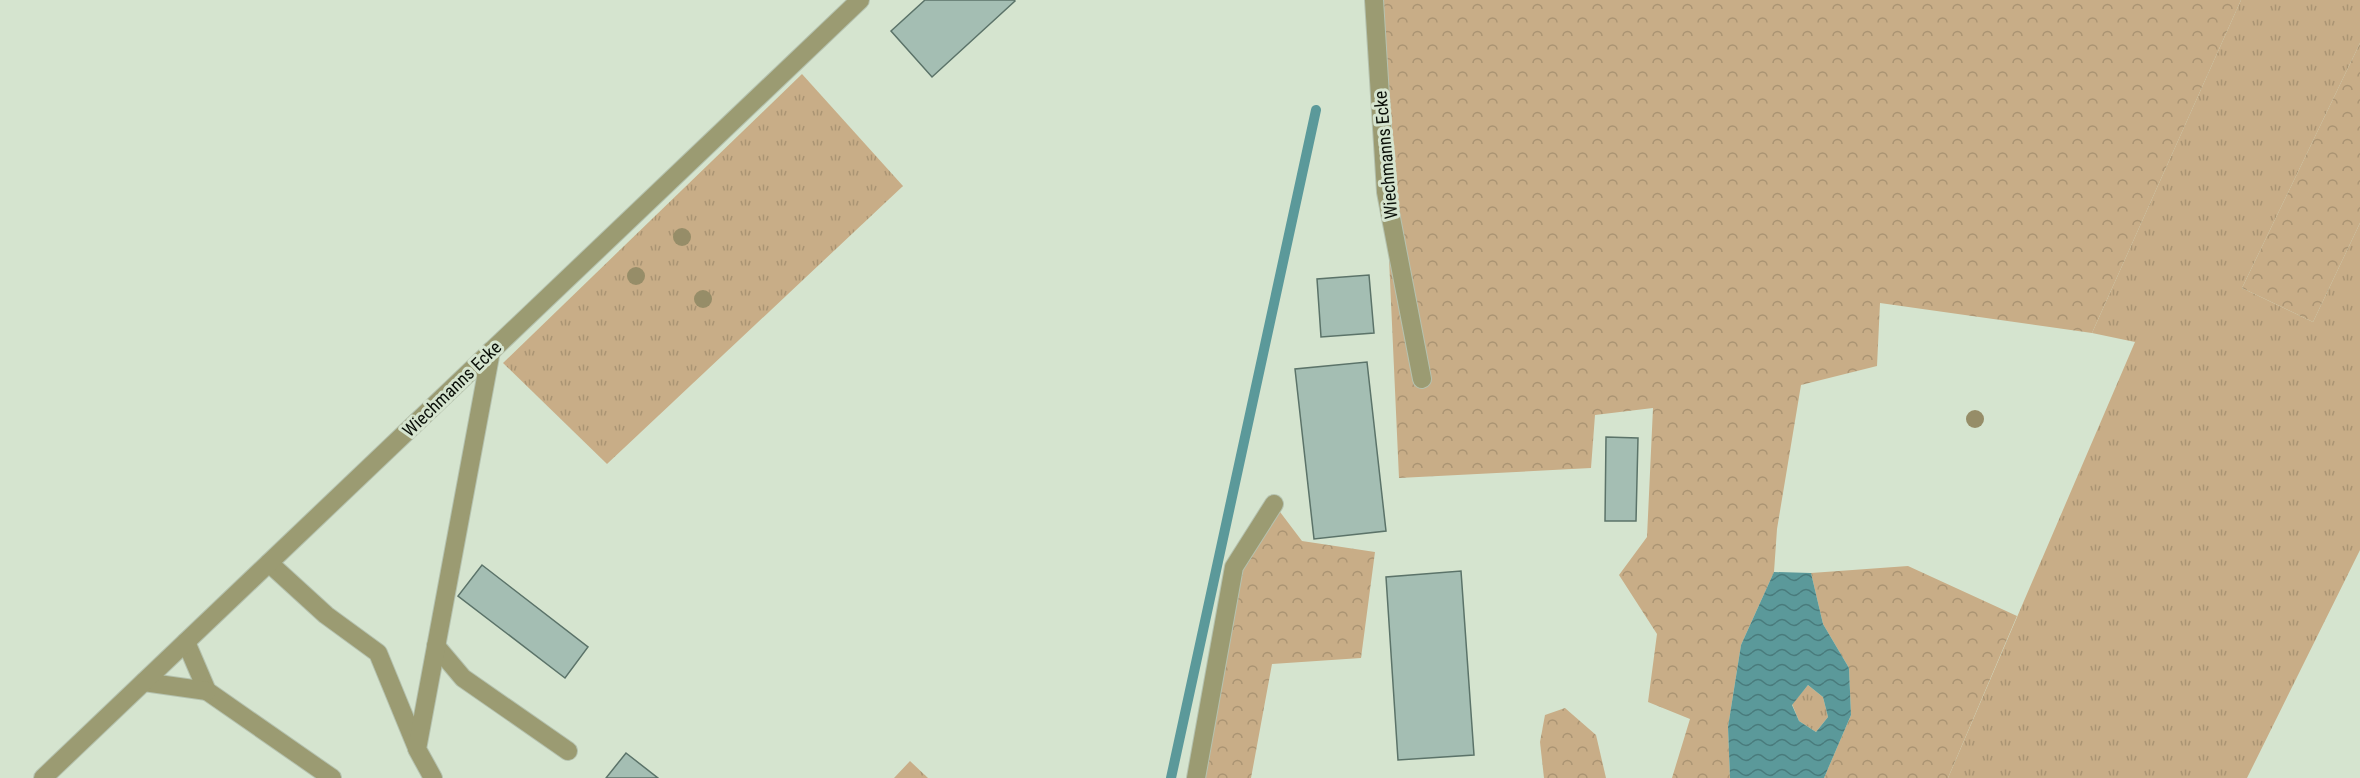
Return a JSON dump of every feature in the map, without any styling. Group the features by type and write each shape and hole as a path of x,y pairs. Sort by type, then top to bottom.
{"street":[{"name":"Wiechmanns Ecke","path":"44,778 860,0"},
{"name":"Wiechmanns Ecke","path":"1374,0 1386,192 1422,380"},
{"path":"417,749 491,351"},
{"path":"1196,778 1234,567 1274,504"},
{"path":"269,563 327,615 378,653 417,749 433,778"},
{"path":"186,642 207,691"},
{"path":"436,646 463,678 568,751"},
{"path":"144,682 207,691 332,778"}],"green space":[{"path":"1374,0 2241,0 2092,333 1880,303 1877,366 1801,385 1777,529 1774,572 1741,645 1728,727 1730,778 1672,778 1690,719 1648,702 1657,634 1619,575 1647,537 1653,408 1595,415 1591,468 1399,478 1386,192"},
{"path":"2241,0 2360,0 2360,43 2242,288 2313,322 2360,223 2360,550 2247,778 1948,778 2135,342 2092,333"},
{"path":"2360,43 2360,223 2313,322 2242,288"},
{"path":"802,74 903,186 607,464 503,363"},
{"path":"1274,504 1302,541 1375,552 1361,658 1272,664 1251,778 1196,778 1234,567"},
{"path":"1908,566 2017,616 1948,778 1824,778 1851,715 1849,668 1823,624 1811,573"},
{"path":"1808,685 1823,697 1828,717 1816,732 1799,721 1792,704"},
{"path":"1565,708 1596,735 1606,778 1544,778 1540,742 1545,715"},
{"path":"910,761 928,778 894,778"}],"water":[{"path":"1774,572 1811,573 1823,624 1849,668 1851,715 1824,778 1730,778 1728,727 1741,645","holes":["1808,685 1823,697 1828,717 1816,732 1799,721 1792,705"]}],"building":[{"path":"925,0 1015,1 932,77 891,31"},
{"path":"1369,275 1374,333 1321,337 1317,279"},
{"path":"1367,362 1386,531 1314,539 1295,369"},
{"path":"1606,437 1638,438 1636,521 1605,521"},
{"path":"482,565 588,647 565,678 458,596"},
{"path":"1461,571 1474,755 1398,760 1386,577"},
{"path":"626,753 658,778 606,778"}],"waterway":[{"path":"1171,778 1316,110"}]}
